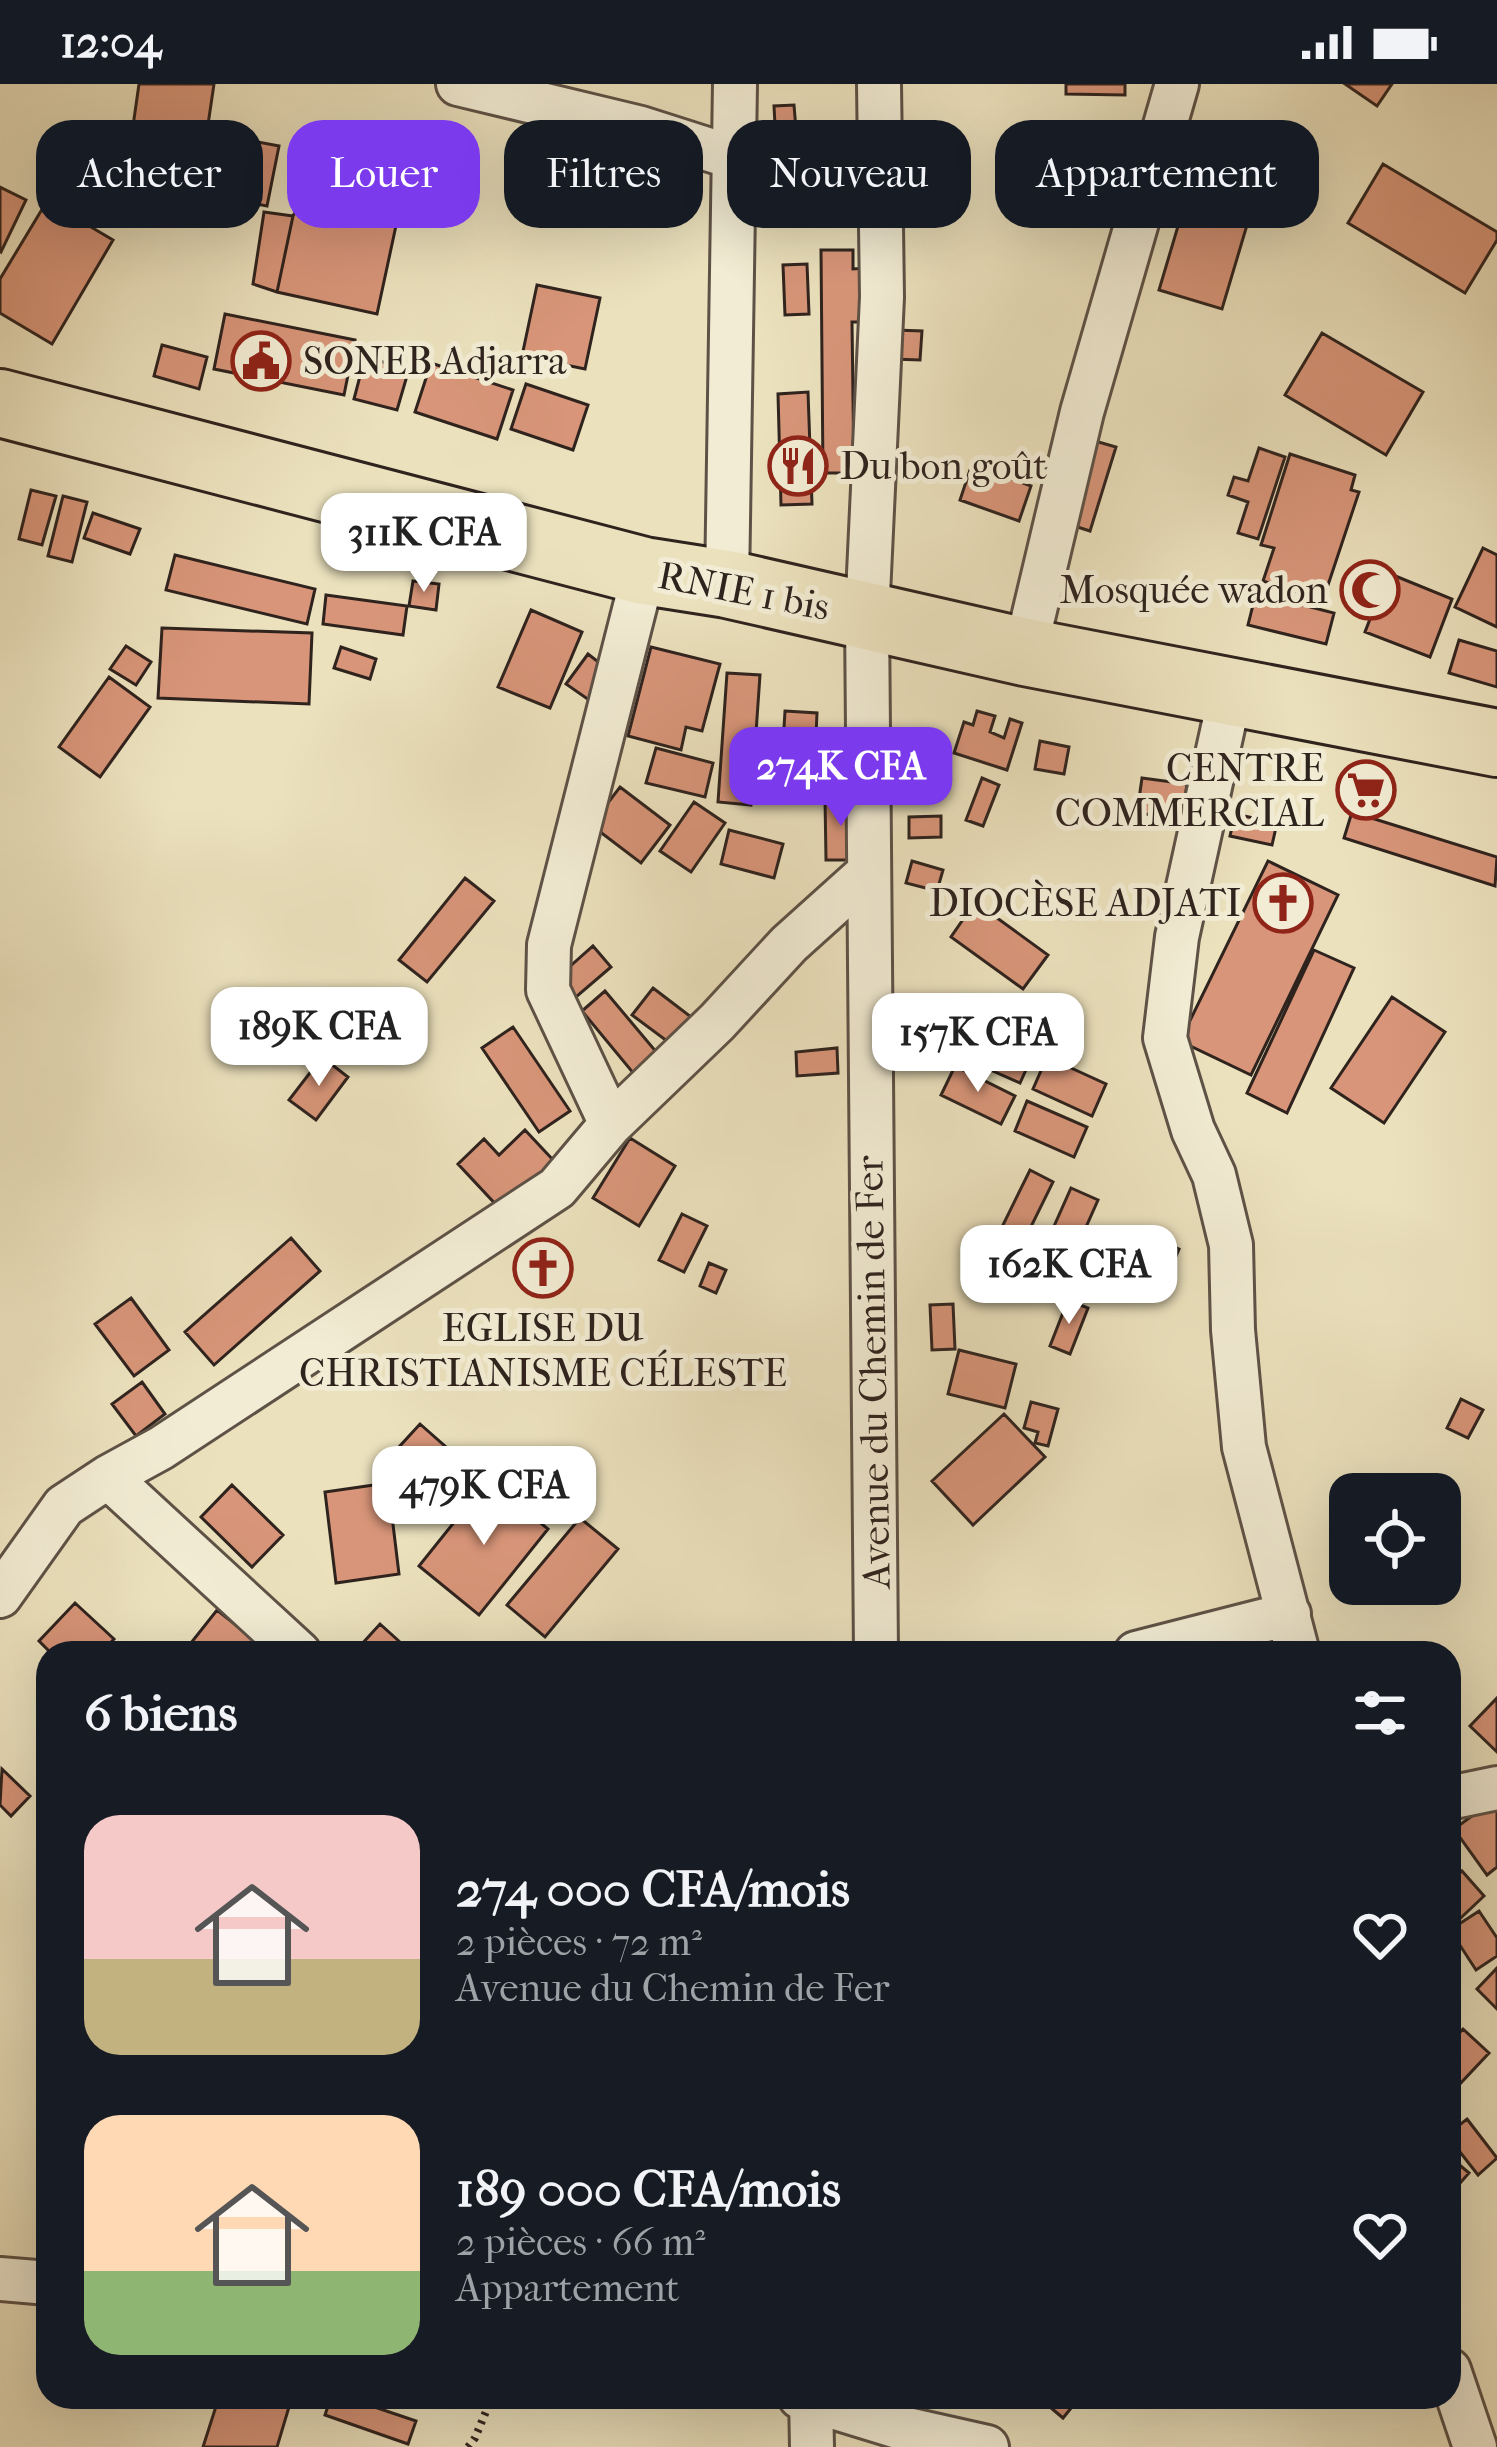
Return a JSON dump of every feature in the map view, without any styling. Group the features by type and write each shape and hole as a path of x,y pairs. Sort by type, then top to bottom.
{"main road":[{"name":"RNIE 1 bis","path":"0,403 644,571 728,584 1025,652 1497,743"}],"street":[{"path":"458,84 641,128 727,155"},
{"path":"735,84 735,120"},
{"name":"Avenue du Chemin de Fer","path":"876,1641 867,616 882,297 879,84"},
{"path":"1025,652 1082,412 1177,84"},
{"path":"728,584 734,228"},
{"path":"611,1124 548,990 549,944 644,571"},
{"path":"1231,691 1178,937 1166,1038 1193,1130 1214,1175 1231,1245 1244,1447 1293,1634 1235,1641"},
{"path":"0,1596 64,1506 161,1448 557,1188 611,1124 717,1022 800,932 868,872"},
{"path":"108,1477 286,1641"},
{"path":"1461,1796 1497,1788"},
{"path":"0,2279 36,2282"},
{"path":"1461,2406 1475,2447"},
{"path":"809,2409 812,2447"},
{"path":"846,2409 987,2447"}],"path":[{"path":"468,2447 487,2409"}],"building":[{"path":"139,84 214,84 209,120 134,120"},
{"path":"1066,84 1125,84 1125,95 1066,94"},
{"path":"1345,84 1392,84 1377,106"},
{"path":"794,105 795,120 775,120 774,106"},
{"path":"263,143 279,146 267,206 263,205"},
{"path":"1383,164 1497,232 1497,240 1465,293 1348,223"},
{"path":"0,187 26,200 1,252 0,251"},
{"path":"264,212 287,215 290,228 277,292 253,284"},
{"path":"36,219 36,228 93,228 113,240 52,344 0,313 0,279"},
{"path":"290,228 395,228 377,314 277,292"},
{"path":"1177,228 1246,228 1222,309 1159,290"},
{"path":"821,250 853,250 853,269 867,268 868,322 852,322 854,473 823,473"},
{"path":"807,264 809,314 785,315 783,265"},
{"path":"537,285 600,298 585,369 522,356"},
{"path":"225,314 355,340 344,395 214,369"},
{"path":"895,330 922,331 920,360 893,359"},
{"path":"1322,333 1423,392 1386,455 1285,395"},
{"path":"162,345 207,357 199,389 154,376"},
{"path":"365,357 409,369 397,410 354,399"},
{"path":"431,363 513,390 497,439 415,412"},
{"path":"526,384 588,405 573,450 511,429"},
{"path":"808,392 812,504 781,505 778,394"},
{"path":"1095,441 1116,447 1090,531 1068,524"},
{"path":"1259,448 1285,457 1258,539 1238,533 1248,502 1228,495 1234,477 1248,481"},
{"path":"1290,454 1355,475 1351,490 1359,492 1323,600 1263,581 1274,548 1261,545"},
{"path":"972,464 1031,486 1019,521 960,500"},
{"path":"31,490 56,496 42,545 19,539"},
{"path":"63,496 87,502 72,562 48,556"},
{"path":"93,513 140,529 130,554 84,538"},
{"path":"1483,548 1497,555 1497,627 1455,607"},
{"path":"175,555 315,589 307,624 166,590"},
{"path":"1388,573 1452,599 1430,657 1365,632"},
{"path":"413,581 439,584 436,610 409,606"},
{"path":"1256,593 1334,613 1326,644 1248,625"},
{"path":"326,595 407,606 403,635 323,624"},
{"path":"531,610 582,632 550,708 498,687"},
{"path":"162,628 312,633 309,704 158,698"},
{"path":"1459,640 1497,651 1497,687 1449,673"},
{"path":"126,646 151,662 136,685 110,669"},
{"path":"341,647 376,659 370,679 334,668"},
{"path":"651,647 720,664 702,731 686,727 681,750 628,736"},
{"path":"588,654 610,671 589,700 566,684"},
{"path":"727,673 760,675 751,805 718,802"},
{"path":"109,677 150,707 100,777 59,747"},
{"path":"785,711 817,713 814,781 781,779"},
{"path":"977,711 995,716 990,732 1004,738 1010,719 1022,723 1007,770 954,753 964,722 973,725"},
{"path":"1040,741 1069,747 1064,774 1035,769"},
{"path":"656,748 713,763 705,797 646,783"},
{"path":"918,765 949,775 942,798 910,788"},
{"path":"982,778 999,785 983,826 966,820"},
{"path":"1142,778 1187,784 1182,819 1137,813"},
{"path":"620,787 670,825 641,863 591,825"},
{"path":"856,797 857,860 826,860 825,798"},
{"path":"694,802 725,823 691,872 660,851"},
{"path":"1352,812 1497,857 1495,886 1344,838"},
{"path":"1235,814 1277,823 1272,845 1230,836"},
{"path":"941,816 941,837 909,838 909,817"},
{"path":"729,830 783,844 774,878 721,864"},
{"path":"912,861 943,870 937,891 906,883"},
{"path":"1268,861 1338,895 1251,1075 1180,1041"},
{"path":"465,878 494,901 427,982 399,960"},
{"path":"975,902 1048,955 1023,989 951,937"},
{"path":"593,946 611,967 576,997 558,977"},
{"path":"1314,950 1354,968 1287,1113 1247,1093"},
{"path":"653,988 695,1020 675,1047 632,1015"},
{"path":"392,989 425,1018 399,1048 366,1019"},
{"path":"605,991 658,1054 634,1074 582,1011"},
{"path":"1392,997 1445,1032 1384,1123 1331,1088"},
{"path":"973,1025 1034,1052 1020,1083 959,1056"},
{"path":"513,1027 570,1111 539,1132 482,1048"},
{"path":"837,1048 838,1073 797,1076 796,1052"},
{"path":"322,1057 348,1077 316,1120 289,1100"},
{"path":"1047,1057 1106,1084 1092,1116 1033,1089"},
{"path":"955,1066 1015,1096 1001,1124 941,1095"},
{"path":"1027,1101 1087,1127 1074,1157 1015,1131"},
{"path":"525,1130 554,1161 502,1211 458,1164 484,1139 499,1155"},
{"path":"630,1138 675,1166 639,1226 593,1198"},
{"path":"1030,1170 1053,1182 1023,1243 1000,1231"},
{"path":"1071,1188 1098,1200 1078,1245 1051,1233"},
{"path":"682,1214 707,1226 684,1272 659,1260"},
{"path":"1134,1231 1179,1249 1161,1292 1116,1274"},
{"path":"291,1238 320,1271 214,1365 185,1332"},
{"path":"709,1263 726,1270 716,1293 700,1286"},
{"path":"131,1298 169,1350 134,1376 95,1324"},
{"path":"1068,1300 1088,1308 1070,1354 1050,1346"},
{"path":"953,1304 955,1349 932,1350 930,1305"},
{"path":"959,1350 1016,1364 1005,1408 948,1394"},
{"path":"142,1382 165,1414 136,1436 112,1404"},
{"path":"1461,1399 1483,1410 1468,1438 1447,1428"},
{"path":"1031,1402 1058,1409 1048,1446 1035,1443 1038,1432 1024,1428"},
{"path":"1004,1414 1045,1457 973,1525 932,1481"},
{"path":"420,1424 455,1455 434,1479 399,1447"},
{"path":"488,1480 548,1529 479,1615 419,1566"},
{"path":"388,1483 399,1574 336,1583 325,1492"},
{"path":"232,1485 283,1535 252,1567 201,1517"},
{"path":"580,1518 618,1549 545,1637 507,1605"},
{"path":"75,1603 114,1639 112,1641 39,1641"},
{"path":"217,1610 256,1641 192,1641"},
{"path":"380,1624 399,1641 365,1641"},
{"path":"1497,1698 1497,1752 1470,1726"},
{"path":"2,1769 30,1796 11,1816 0,1805"},
{"path":"1494,1800 1497,1867 1487,1875 1461,1839 1461,1824"},
{"path":"1461,1872 1484,1896 1461,1918"},
{"path":"1479,1911 1497,1938 1497,1956 1476,1970 1461,1947 1461,1923"},
{"path":"1497,1968 1497,2009 1477,1989"},
{"path":"1461,2031 1489,2053 1461,2083"},
{"path":"1467,2119 1497,2158 1478,2175 1461,2153 1461,2124"},
{"path":"215,2409 288,2409 277,2447 203,2447"},
{"path":"327,2409 380,2409 416,2421 408,2444 325,2415"}],"place":[{"name":"SONEB Adjarra","path":"261,361"},
{"name":"Du bon goût","path":"798,466"},
{"name":"Mosquée wadon","path":"1370,590"},
{"name":"CENTRE COMMERCIAL","path":"1366,790"},
{"name":"DIOCÈSE ADJATI","path":"1283,903"},
{"name":"EGLISE DU CHRISTIANISME CÉLESTE","path":"543,1268"}]}
